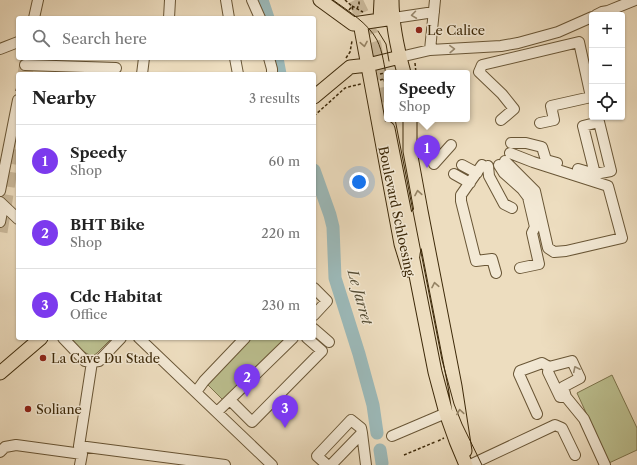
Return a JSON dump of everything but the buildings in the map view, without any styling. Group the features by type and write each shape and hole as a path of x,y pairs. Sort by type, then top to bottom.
{"highway":[{"path":"388,129 412,256"}],"main road":[{"path":"320,0 352,24 361,20 394,18"},
{"path":"380,20 381,0"},
{"path":"392,0 394,18 405,68 393,70"},
{"name":"Boulevard Schloesing","path":"361,20 369,74 401,244 413,285 424,343 432,356"},
{"path":"316,95 350,67 369,74 384,72"},
{"name":"Boulevard Schloesing","path":"410,122 410,151 455,386 463,434 466,465"},
{"name":"Boulevard Schloesing","path":"421,211 412,221 416,244 412,256 434,372 446,413 466,465"},
{"path":"0,373 38,340"}],"street":[{"path":"34,16 38,0"},
{"path":"169,16 170,0"},
{"path":"226,0 229,16"},
{"path":"252,0 259,16"},
{"path":"430,50 435,0"},
{"path":"602,12 614,2 614,0"},
{"path":"605,12 635,0"},
{"path":"394,18 434,12"},
{"path":"405,68 414,54 430,50 512,44 558,32 589,18"},
{"path":"501,120 514,109 502,94 479,72 482,65 579,42 591,97 551,106 554,120 540,123"},
{"path":"0,49 16,43"},
{"path":"142,72 144,60"},
{"path":"235,60 238,72"},
{"path":"270,60 272,72"},
{"path":"25,66 116,68"},
{"path":"0,191 16,110"},
{"path":"506,155 526,143 542,147 546,160 595,174 611,171 599,122 583,126 595,174"},
{"path":"434,164 451,145"},
{"path":"506,155 608,186 622,238 566,251 554,252 548,248 535,191 506,155"},
{"path":"506,155 504,173 528,197 535,227 532,233 539,264 520,268"},
{"path":"462,164 482,168 489,176 504,204 512,208"},
{"path":"482,168 461,195 461,201 476,261 492,258 496,273"},
{"path":"454,174 470,183"},
{"path":"3,205 16,217"},
{"path":"0,222 3,205"},
{"path":"316,290 327,301 316,313"},
{"path":"316,331 329,342"},
{"path":"65,340 85,361 92,362 99,361 119,340"},
{"path":"141,340 272,465"},
{"path":"196,392 204,380 243,340"},
{"path":"217,412 291,340"},
{"path":"230,400 252,422 322,351 309,340"},
{"path":"537,414 519,374 520,371 542,364 549,367 572,361 580,378 563,387 566,398 584,420 605,465"},
{"path":"80,465 92,362"},
{"path":"549,367 548,372 560,397 566,398"},
{"path":"392,436 446,413"},
{"path":"327,465 317,456 352,420 361,428 366,465"},
{"path":"470,465 555,425 562,428 575,455"},
{"path":"331,465 362,433"},
{"path":"0,452 5,447 16,444 225,465"}],"path":[{"path":"345,0 352,6 361,20"},
{"path":"357,8 360,0"},
{"path":"352,6 363,12 361,20"},
{"path":"347,11 352,6"},
{"path":"342,62 350,52 352,39"},
{"path":"414,54 416,70"},
{"path":"393,70 405,68"},
{"path":"316,114 345,88 352,86 369,74 384,72"},
{"path":"369,74 384,79"},
{"path":"404,455 435,442"}],"green space":[{"path":"72,340 110,340 93,356 87,354"},
{"path":"248,340 283,340 224,401 206,383"},
{"path":"612,375 637,428 637,450 609,463 577,393"}],"waterway":[{"name":"Le Jarret","path":"262,0 267,16"},
{"name":"Le Jarret","path":"277,60 280,72"},
{"name":"Le Jarret","path":"316,176 333,227 335,278 359,354 373,405 377,433"},
{"name":"Le Jarret","path":"380,450 382,463"}],"tunnel":[{"path":"355,0 368,27 374,45 384,110"},
{"path":"25,72 28,60"},
{"path":"386,122 387,129"},
{"path":"0,232 14,144"}],"tram line":[{"path":"333,0 357,18 373,34 381,49 385,70"},
{"path":"378,31 386,44 389,61"},
{"path":"396,122 442,360 454,404 482,465"}],"place":[{"name":"Le Calice","path":"419,30"},
{"name":"Speedy","path":"427,168"},
{"name":"La Cave Du Stade","path":"43,358"},
{"name":"BHT Bike","path":"247,397"},
{"name":"Soliane","path":"28,409"},
{"name":"Cdc Habitat","path":"285,428"}]}
